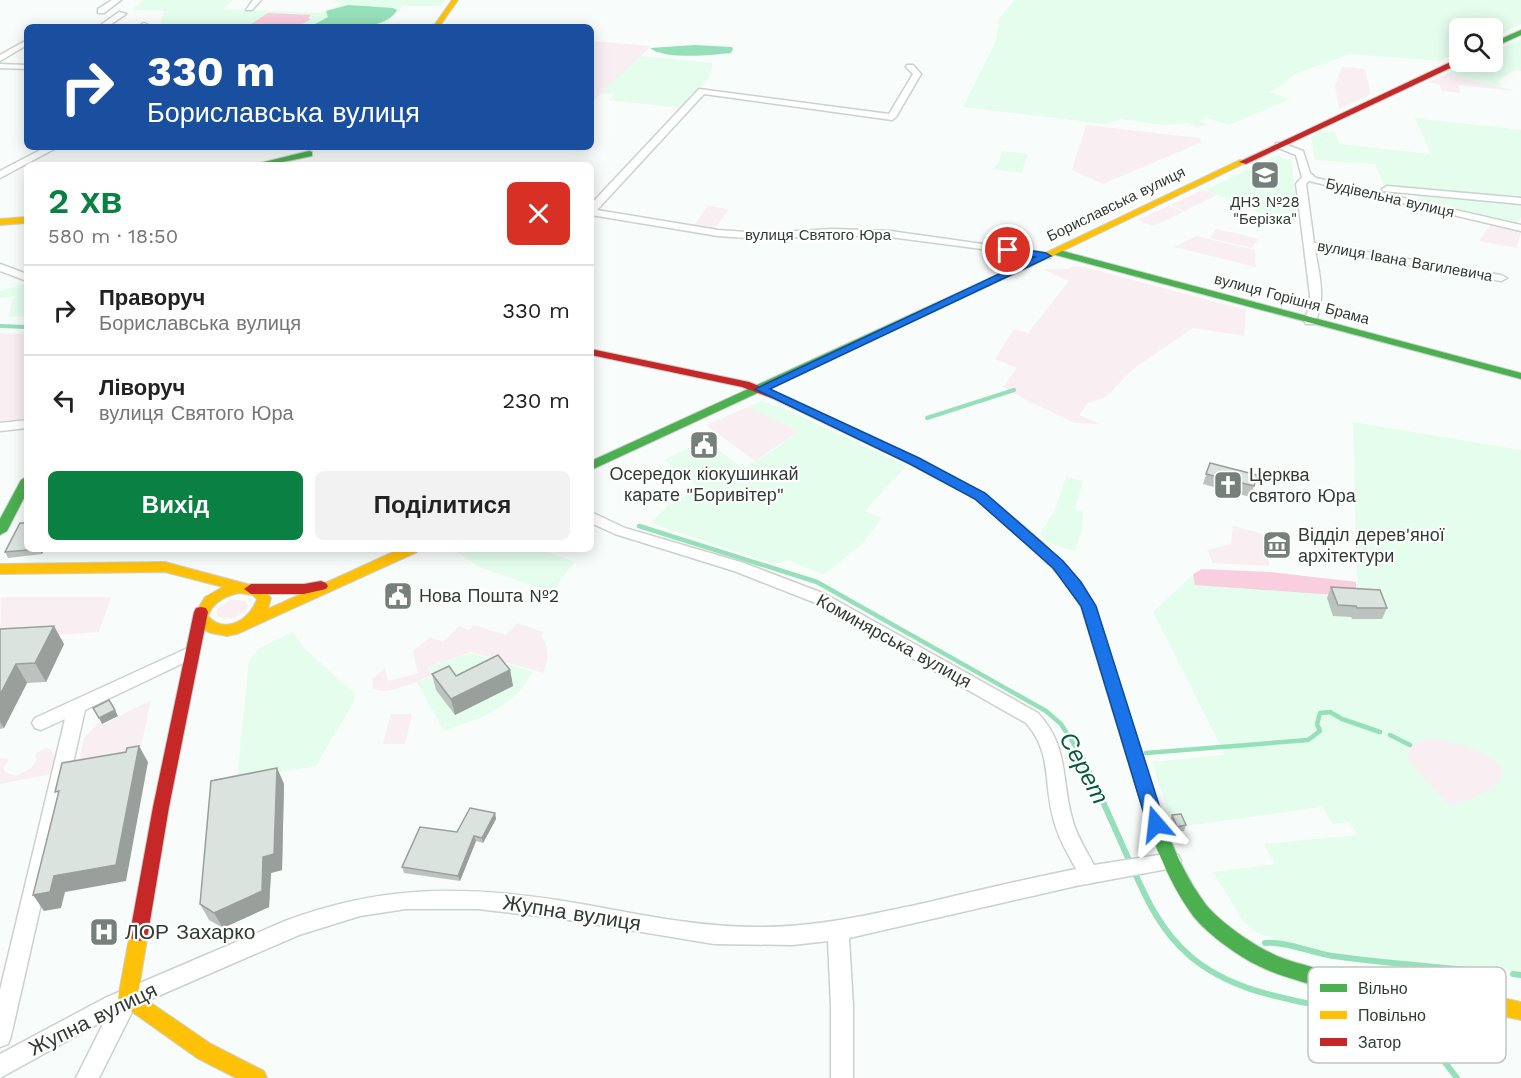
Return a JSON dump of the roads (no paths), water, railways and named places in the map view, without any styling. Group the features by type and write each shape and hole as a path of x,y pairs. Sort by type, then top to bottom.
{"street":[{"path":"101,11 117,0"},
{"path":"249,8 257,0"},
{"path":"438,24 455,0"},
{"path":"107,24 122,14"},
{"path":"1503,40 1521,32"},
{"path":"0,59 24,44"},
{"path":"0,66 24,67"},
{"name":"Бориславська вулиця","path":"594,465 1051,254 1449,66"},
{"name":"вулиця Святого Юра","path":"594,208 702,91 892,117 917,74 910,67"},
{"name":"Будівельна вулиця","path":"1279,145 1302,155 1307,177 1521,228"},
{"path":"25,162 47,150"},
{"path":"270,162 307,155"},
{"path":"0,175 24,162"},
{"path":"1307,177 1301,184 1316,295 1315,308 1310,321"},
{"path":"1354,189 1371,187 1521,201"},
{"name":"вулиця Святого Юра","path":"594,212 726,234 781,235 832,232 890,234 1051,254"},
{"path":"0,222 24,220"},
{"name":"вулиця Івана Вагилевича","path":"1309,245 1501,278"},
{"name":"вулиця Горішня Брама","path":"1051,254 1521,376"},
{"path":"0,267 24,277"},
{"path":"594,353 713,376 760,389 923,465 980,496 1058,565 1076,586 1088,606 1156,824 1171,861 1198,909 1234,941 1265,960 1308,974"},
{"path":"0,427 24,424"},
{"path":"0,531 24,486"},
{"name":"Коминярська вулиця","path":"594,518 620,531 740,567 819,598 1032,718 1044,729 1052,746 1059,805 1064,824 1089,875"},
{"path":"40,723 342,582 390,553"},
{"path":"0,569 165,567 248,588 261,594 265,603 261,613 247,625 228,630 214,630 201,622 200,586 188,573"},
{"path":"87,1078 128,998 190,653 202,610 220,593 248,588 304,588 342,582"},
{"path":"0,1036 77,707"},
{"name":"Жупна вулиця","path":"0,1067 48,1038 128,998 295,927 350,909 402,899 480,900 711,934 792,936 838,931 1089,875 1171,861"},
{"path":"838,931 842,1006 842,1078"},
{"path":"128,998 204,1051 257,1078"},
{"path":"1506,1008 1521,1011"}],"waterway":[{"name":"Серет","path":"0,326 24,327"},
{"path":"927,418 1014,390"},
{"name":"Серет","path":"639,526 817,582 1046,711 1061,724 1081,755"},
{"path":"1146,753 1308,740 1320,731 1317,724 1320,713 1330,712 1342,719 1380,732"},
{"path":"1390,735 1410,745"},
{"name":"Серет","path":"1080,754 1151,906 1178,945 1218,975 1248,988 1308,1003"},
{"path":"1265,943 1281,944 1333,956 1436,967"},
{"path":"1513,974 1521,975"},
{"name":"Серет","path":"1445,1063 1457,1078"}],"place":[{"name":"ДНЗ №28 \"Берізка\"","path":"1265,175"},
{"name":"Осередок кіокушинкай карате \"Боривітер\"","path":"704,445"},
{"name":"Церква святого Юра","path":"1228,485"},
{"name":"Відділ дерев'яної архітектури","path":"1277,545"},
{"name":"Нова Пошта №2","path":"398,596"},
{"name":"ЛОР Захарко","path":"104,932"}]}
